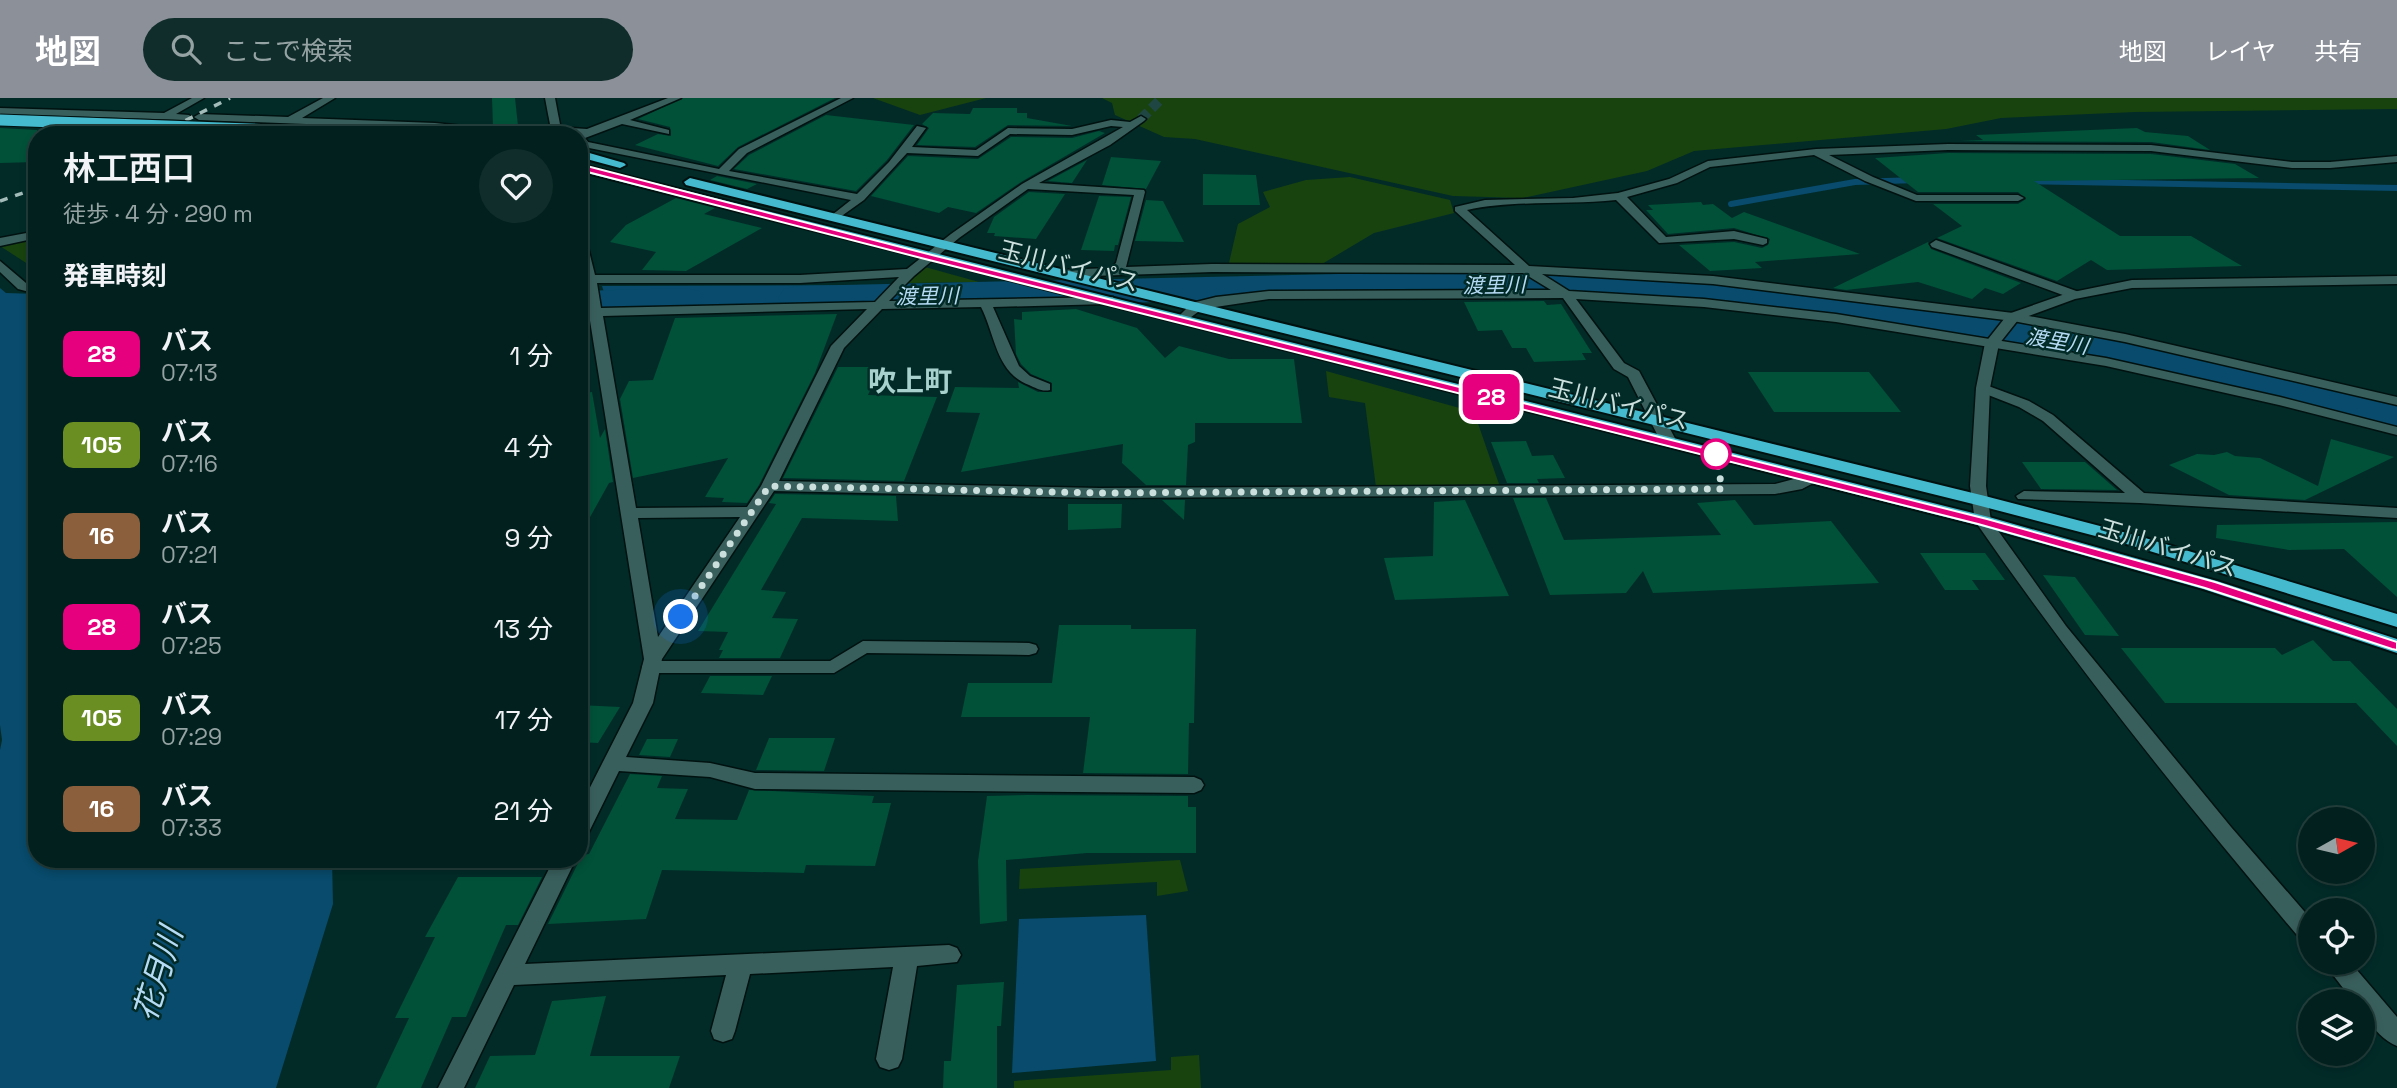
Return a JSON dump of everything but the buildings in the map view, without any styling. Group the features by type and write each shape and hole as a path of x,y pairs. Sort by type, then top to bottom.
{"highway":[{"path":"0,120 164,126"},
{"path":"0,129 28,130"},
{"name":"玉川バイパス","path":"588,155 1979,500 2136,541 2397,621"},
{"name":"玉川バイパス","path":"588,169 1983,521 2197,581 2397,646"}],"street":[{"path":"6,98 0,110 186,117"},
{"path":"165,116 199,98"},
{"path":"291,120 330,98"},
{"path":"550,98 555,126"},
{"path":"588,132 676,98"},
{"path":"721,173 743,151 848,98"},
{"path":"199,117 435,126"},
{"path":"262,126 273,120"},
{"path":"621,121 665,132"},
{"path":"652,663 769,486 838,346 876,306 945,244 1026,186 1105,143 1136,122 1111,123 1072,132 1008,131 978,153 905,150"},
{"path":"836,216 860,198 905,150 921,128"},
{"path":"588,145 721,173 860,198"},
{"path":"1669,442 1634,374 1619,366 1567,295 1526,269 1460,209 1485,204 1573,201 1619,195 1673,181 1708,164 1816,152 1948,147 2151,148 2292,165 2396,160"},
{"path":"1816,152 1916,198 2018,198"},
{"path":"1026,186 1140,192 1122,264 1115,270"},
{"path":"1619,195 1663,241 1734,235 1763,241"},
{"path":"0,231 28,232"},
{"path":"0,242 28,234"},
{"path":"1936,244 2076,295"},
{"path":"0,265 22,286 28,288"},
{"path":"1062,274 1115,270 1526,269 1713,280 2013,317 2138,341 2397,401"},
{"path":"588,281 800,279 910,274"},
{"path":"2298,920 2223,833 2060,629 1983,521 1979,500 1983,388 1992,343 2013,317 2076,295 2132,284 2171,281 2397,280"},
{"path":"588,289 629,513 652,663 643,704 588,812"},
{"path":"1183,319 1197,306 1269,295 1503,293 1629,297 1779,311 2106,362 2280,401 2397,431"},
{"path":"594,312 1108,300"},
{"path":"985,303 995,318 1010,365 1021,377 1045,387"},
{"path":"1983,388 2024,404 2048,418 2140,498"},
{"path":"769,486 1099,493 1761,489 1796,486 1813,479"},
{"path":"2024,496 2140,498 2397,513"},
{"path":"629,513 752,512"},
{"path":"652,663 834,667 863,648 1029,649"},
{"path":"613,763 710,770 755,781 1194,785"},
{"path":"452,1088 561,868"},
{"path":"508,975 949,955"},
{"path":"889,1059 907,957"},
{"path":"723,1031 741,964"},
{"path":"2346,975 2397,1035"}],"green space":[{"path":"873,98 986,98 920,115"},
{"path":"1102,98 2397,98 2397,109 2135,112 2001,118 1946,129 1694,151 1647,171 1523,198 1453,196 1195,139 1164,137 1115,115 1112,103"},
{"path":"1350,177 1450,200 1454,213 1374,233 1322,264 1229,263 1238,224 1270,207 1263,192 1306,180"},
{"path":"28,239 28,264 0,246"},
{"path":"925,267 979,282 907,283"},
{"path":"1326,371 1474,412 1500,487 1376,487 1365,403 1329,397"},
{"path":"1180,860 1188,891 1157,896 1157,882 1019,889 1020,869"},
{"path":"1199,1055 1201,1088 1014,1088 1014,1081 1171,1070 1171,1057"}],"water":[{"path":"887,285 868,302 609,308 602,286"},
{"path":"986,285 1026,296 892,300 908,286"},
{"name":"花月川","path":"0,288 6,293 28,294 28,868 332,868 333,904 276,1088 0,1088"},
{"path":"1146,915 1156,1061 1012,1073 1019,919"}],"waterway":[{"path":"1731,204 1855,182 1917,180"},
{"path":"2023,181 2397,188"},
{"name":"渡里川","path":"798,298 1519,282 1717,293 1947,323 2101,349 2397,415"},
{"name":"渡里川","path":"588,303 685,300"}],"tunnel":[{"path":"1141,119 1162,98"}],"railway":[{"path":"175,126 230,98"},
{"path":"0,201 28,191"}],"bus line":[{"name":"28","path":"588,169 1983,521 2210,585 2397,646"}],"district":[{"name":"吹上町","path":"910,381"}],"route":[{"path":"681,617 769,486 1099,493 1722,489 1716,454"}]}
